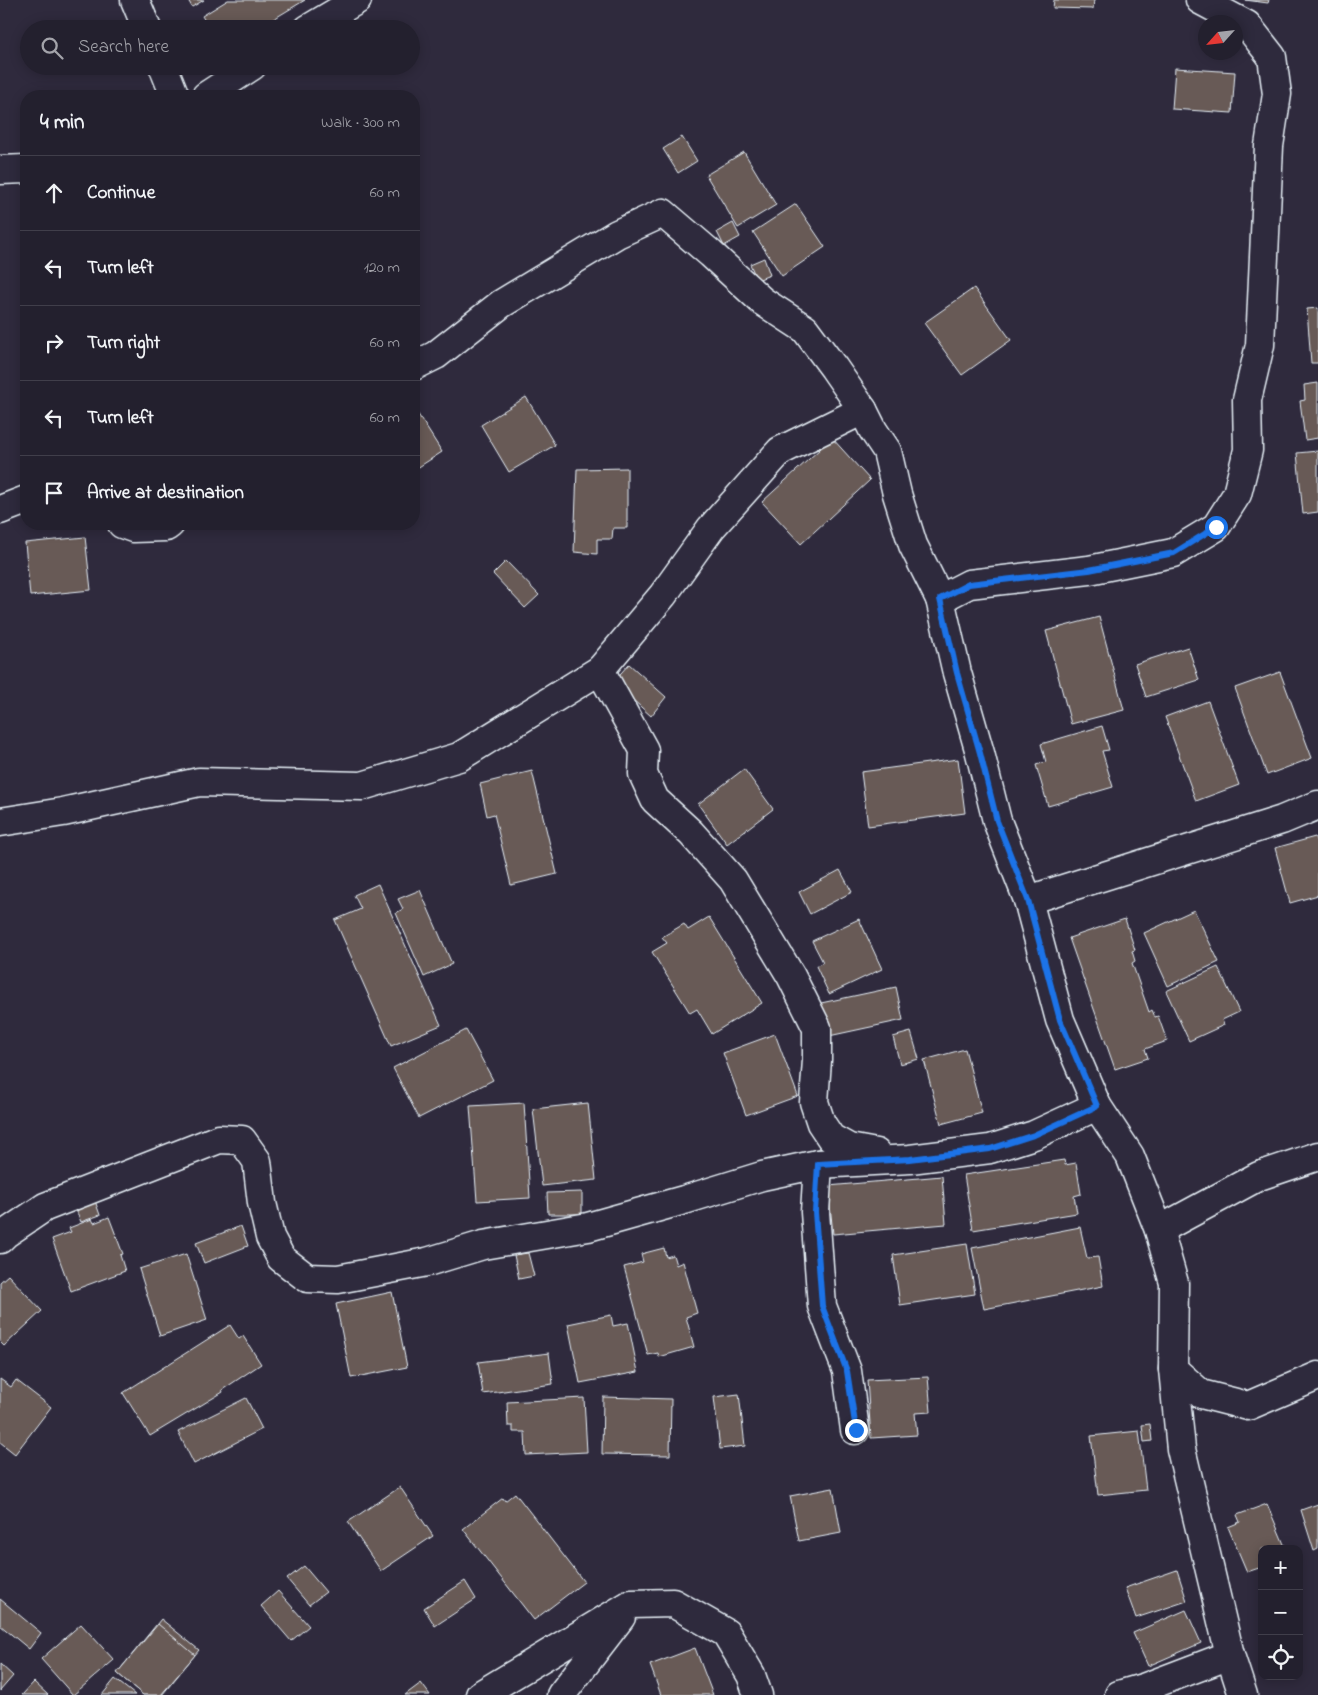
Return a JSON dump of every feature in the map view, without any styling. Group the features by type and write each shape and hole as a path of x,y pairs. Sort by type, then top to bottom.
{"street":[{"path":"135,0 143,20"},
{"path":"323,20 357,0"},
{"path":"940,599 969,584 1089,570 1174,553 1216,527 1237,494 1248,450 1247,400 1260,344 1269,146 1277,94 1272,57 1247,25 1200,0"},
{"path":"167,75 173,90"},
{"path":"215,90 238,75"},
{"path":"0,170 20,169"},
{"path":"420,363 436,355 501,304 618,234 663,213 762,301 805,329 863,410 873,430 888,451 897,494 914,545 940,599 957,673 997,821 1028,900 1060,1020 1097,1106 1130,1156 1159,1230 1174,1283 1173,1369 1181,1449 1230,1655 1243,1695"},
{"path":"0,822 63,812 199,782 362,786 459,757 600,670 662,595 711,528 780,451 863,410"},
{"path":"0,510 20,502"},
{"path":"600,670 644,750 643,774 655,800 691,833 733,880 791,976 817,1028 814,1102 821,1124 831,1138 849,1148 910,1159"},
{"path":"1028,900 1282,820 1318,805"},
{"path":"0,1239 45,1207 218,1139 242,1140 257,1161 262,1203 270,1237 281,1258 307,1278 338,1279 427,1262 483,1245 588,1227 762,1176 818,1164 910,1159 990,1149 1034,1135 1097,1106"},
{"path":"1159,1230 1259,1176 1318,1156"},
{"path":"818,1164 815,1212 822,1306 847,1371 856,1430"},
{"path":"1173,1369 1201,1394 1248,1406 1318,1376"},
{"path":"480,1695 631,1604 673,1603 726,1633 751,1675 758,1695"},
{"path":"561,1695 631,1604"},
{"path":"1120,1695 1230,1655"}],"building":[{"path":"188,0 204,0 192,7"},
{"path":"228,0 305,0 272,20 204,20 202,16"},
{"path":"1054,0 1094,0 1093,9 1053,8"},
{"path":"1245,0 1269,0 1268,3"},
{"path":"1175,68 1235,72 1232,113 1172,109"},
{"path":"682,137 697,161 678,173 663,149"},
{"path":"744,152 776,205 738,228 706,175"},
{"path":"796,204 825,247 782,276 753,232"},
{"path":"733,223 740,237 724,246 717,232"},
{"path":"764,258 770,275 757,280 750,264"},
{"path":"974,288 1011,340 962,375 924,323"},
{"path":"1318,308 1318,363 1311,363 1307,309"},
{"path":"1318,383 1318,438 1305,440 1300,401 1305,400 1304,385"},
{"path":"526,397 555,445 509,472 481,425"},
{"path":"420,417 442,452 420,466"},
{"path":"832,438 870,480 801,544 762,502"},
{"path":"1318,451 1318,512 1303,514 1297,453"},
{"path":"627,468 627,528 613,528 612,539 597,539 597,554 574,552 577,469"},
{"path":"85,537 91,590 30,596 25,543"},
{"path":"506,561 539,595 525,608 493,574"},
{"path":"1099,617 1124,710 1071,724 1046,631"},
{"path":"1188,647 1199,680 1146,697 1135,664"},
{"path":"629,664 666,697 651,716 613,682"},
{"path":"1280,672 1312,758 1267,775 1235,688"},
{"path":"1208,701 1239,785 1196,801 1165,717"},
{"path":"1102,726 1109,750 1102,751 1113,787 1048,806 1036,765 1046,762 1041,744"},
{"path":"958,759 965,813 868,826 861,772"},
{"path":"744,769 773,809 727,844 698,804"},
{"path":"532,771 557,874 511,885 494,814 487,816 480,784"},
{"path":"1315,837 1318,846 1318,895 1290,903 1275,848"},
{"path":"840,870 852,892 810,914 799,892"},
{"path":"378,884 441,1025 391,1046 335,920 361,909 354,895"},
{"path":"420,890 452,964 424,977 396,913 403,909 398,899"},
{"path":"1194,910 1219,962 1168,986 1144,933"},
{"path":"709,917 762,1003 712,1034 697,1009 690,1013 652,952 667,943 662,937 684,924 688,930"},
{"path":"859,919 882,969 829,994 816,966 823,962 812,941"},
{"path":"1125,919 1135,950 1132,951 1135,961 1132,963 1149,1012 1152,1010 1155,1017 1158,1016 1167,1041 1145,1049 1148,1058 1115,1069 1069,938"},
{"path":"1218,967 1239,1012 1222,1020 1224,1025 1189,1041 1166,991"},
{"path":"896,987 903,1020 829,1036 821,1003"},
{"path":"466,1030 493,1080 419,1118 393,1068"},
{"path":"911,1032 919,1059 900,1064 893,1037"},
{"path":"775,1034 798,1096 746,1115 723,1053"},
{"path":"965,1049 982,1113 941,1124 924,1060"},
{"path":"524,1103 530,1198 477,1201 470,1106"},
{"path":"588,1103 596,1180 542,1186 533,1109"},
{"path":"1064,1160 1065,1165 1076,1163 1081,1194 1074,1196 1077,1213 973,1230 964,1175"},
{"path":"942,1176 946,1224 833,1234 828,1186"},
{"path":"582,1192 582,1214 548,1214 547,1193"},
{"path":"94,1198 100,1215 81,1222 74,1205"},
{"path":"109,1217 123,1254 120,1255 125,1271 71,1291 52,1239 71,1232 69,1228 92,1219 94,1223"},
{"path":"241,1226 248,1246 204,1263 196,1243"},
{"path":"1080,1227 1087,1258 1098,1257 1103,1286 984,1309 972,1248"},
{"path":"967,1244 975,1294 900,1305 893,1255"},
{"path":"664,1248 666,1257 673,1255 676,1265 683,1262 697,1313 686,1317 694,1347 659,1357 658,1353 648,1355 624,1267 643,1262 641,1254"},
{"path":"528,1253 534,1276 519,1279 514,1255"},
{"path":"186,1254 207,1320 160,1336 139,1269"},
{"path":"8,1275 42,1311 4,1346 0,1342 0,1282"},
{"path":"392,1292 407,1367 351,1378 336,1304"},
{"path":"611,1315 613,1326 628,1323 638,1372 580,1383 568,1324"},
{"path":"230,1325 239,1339 243,1336 261,1364 222,1390 223,1392 150,1436 123,1393"},
{"path":"549,1353 553,1384 483,1394 478,1362"},
{"path":"928,1377 931,1412 915,1413 917,1435 871,1438 867,1380"},
{"path":"0,1379 11,1387 16,1380 51,1407 15,1454 0,1442"},
{"path":"739,1394 745,1446 720,1449 714,1397"},
{"path":"603,1397 671,1399 670,1455 602,1454"},
{"path":"246,1398 262,1429 194,1464 178,1432"},
{"path":"584,1398 587,1452 526,1455 525,1432 513,1432 513,1426 508,1426 507,1402"},
{"path":"1150,1424 1152,1441 1144,1442 1142,1425"},
{"path":"1139,1431 1146,1490 1098,1495 1091,1436"},
{"path":"400,1487 433,1536 381,1571 348,1522"},
{"path":"833,1488 841,1533 799,1541 790,1496"},
{"path":"515,1493 584,1582 534,1620 463,1529 503,1498 505,1501"},
{"path":"1267,1504 1284,1545 1258,1545 1258,1568 1247,1572 1228,1527 1240,1522 1237,1515"},
{"path":"1318,1504 1318,1549 1314,1551 1301,1510"},
{"path":"304,1566 326,1592 309,1605 287,1579"},
{"path":"1177,1570 1187,1601 1136,1618 1125,1588"},
{"path":"465,1581 476,1599 435,1626 424,1608"},
{"path":"278,1591 309,1626 291,1641 261,1606"},
{"path":"0,1599 41,1633 29,1649 0,1625"},
{"path":"1186,1610 1201,1643 1148,1666 1133,1633"},
{"path":"161,1619 199,1650 162,1695 143,1695 117,1673"},
{"path":"81,1624 114,1660 73,1695 41,1659"},
{"path":"158,1624 195,1655 161,1695 143,1695 117,1673"},
{"path":"695,1648 713,1695 661,1695 650,1665"},
{"path":"0,1664 13,1676 0,1691"},
{"path":"115,1679 135,1695 102,1695"},
{"path":"34,1682 48,1695 22,1695"},
{"path":"421,1683 430,1695 405,1695"}],"route":[{"path":"856,1430 847,1371 822,1306 815,1212 818,1164 910,1159 990,1149 1034,1135 1097,1106 1060,1020 1028,900 997,821 957,673 940,599 969,584 1089,570 1174,553 1216,527"}]}
